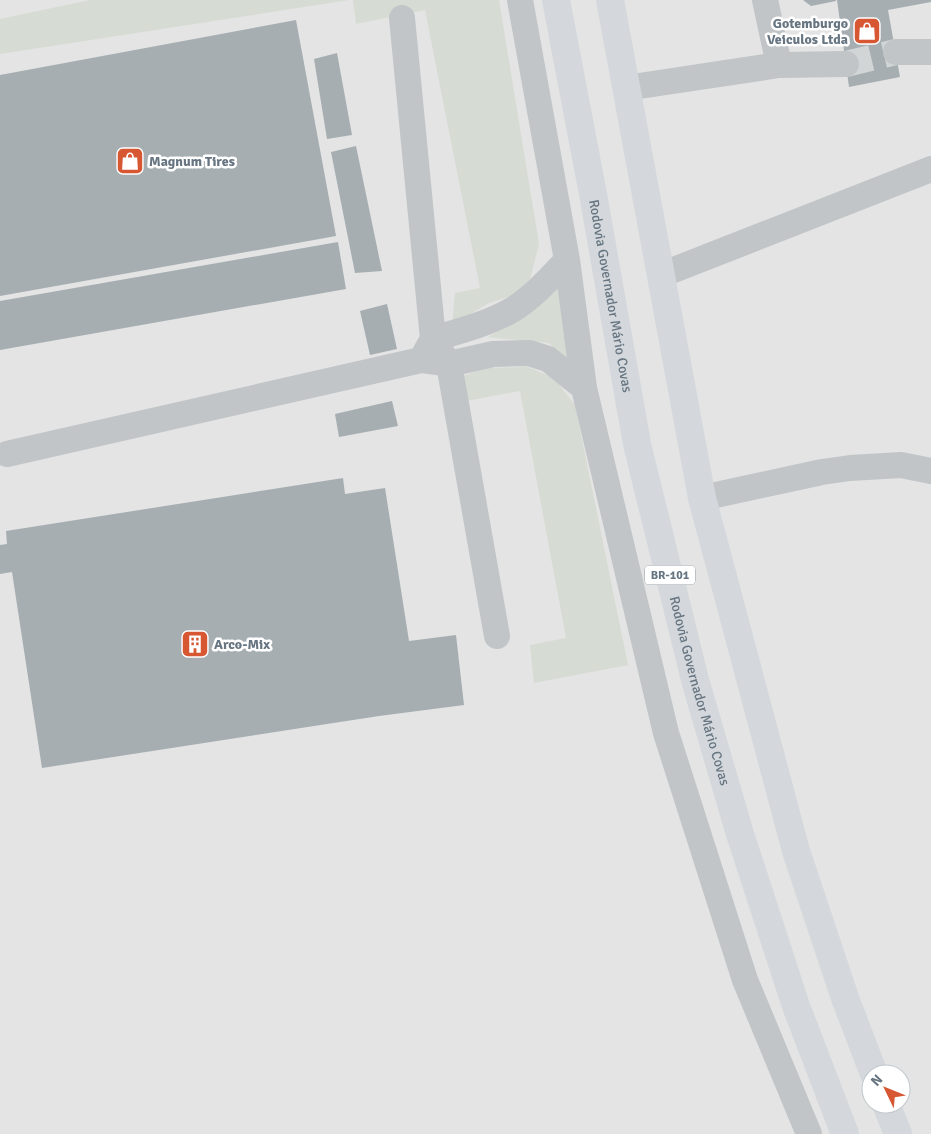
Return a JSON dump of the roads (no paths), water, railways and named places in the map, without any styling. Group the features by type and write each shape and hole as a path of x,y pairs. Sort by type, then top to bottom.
{"highway":[{"name":"Rodovia Governador Mário Covas","path":"556,0 593,194 637,444 695,680 740,834 796,1006 845,1134"},
{"path":"610,0 702,498 796,851 845,998 870,1064"},
{"path":"890,1114 898,1134"}],"street":[{"path":"520,0 567,260 584,388 666,734 745,980 809,1134"},
{"path":"765,0 778,65"},
{"path":"402,18 427,350"},
{"path":"896,52 931,52"},
{"path":"626,88 778,65 846,64"},
{"path":"661,275 931,169"},
{"path":"7,454 427,350 513,309 536,292 567,260"},
{"path":"427,350 448,364 497,636"},
{"path":"448,364 493,354 528,353 548,359 584,388"},
{"path":"702,498 822,472 850,468 901,465 931,471"}],"tunnel":[{"path":"846,64 896,52"}],"place":[{"name":"Gotemburgo Veiculos Ltda","path":"867,31"},
{"name":"Magnum Tires","path":"130,161"},
{"name":"Arco-Mix","path":"195,644"}]}
